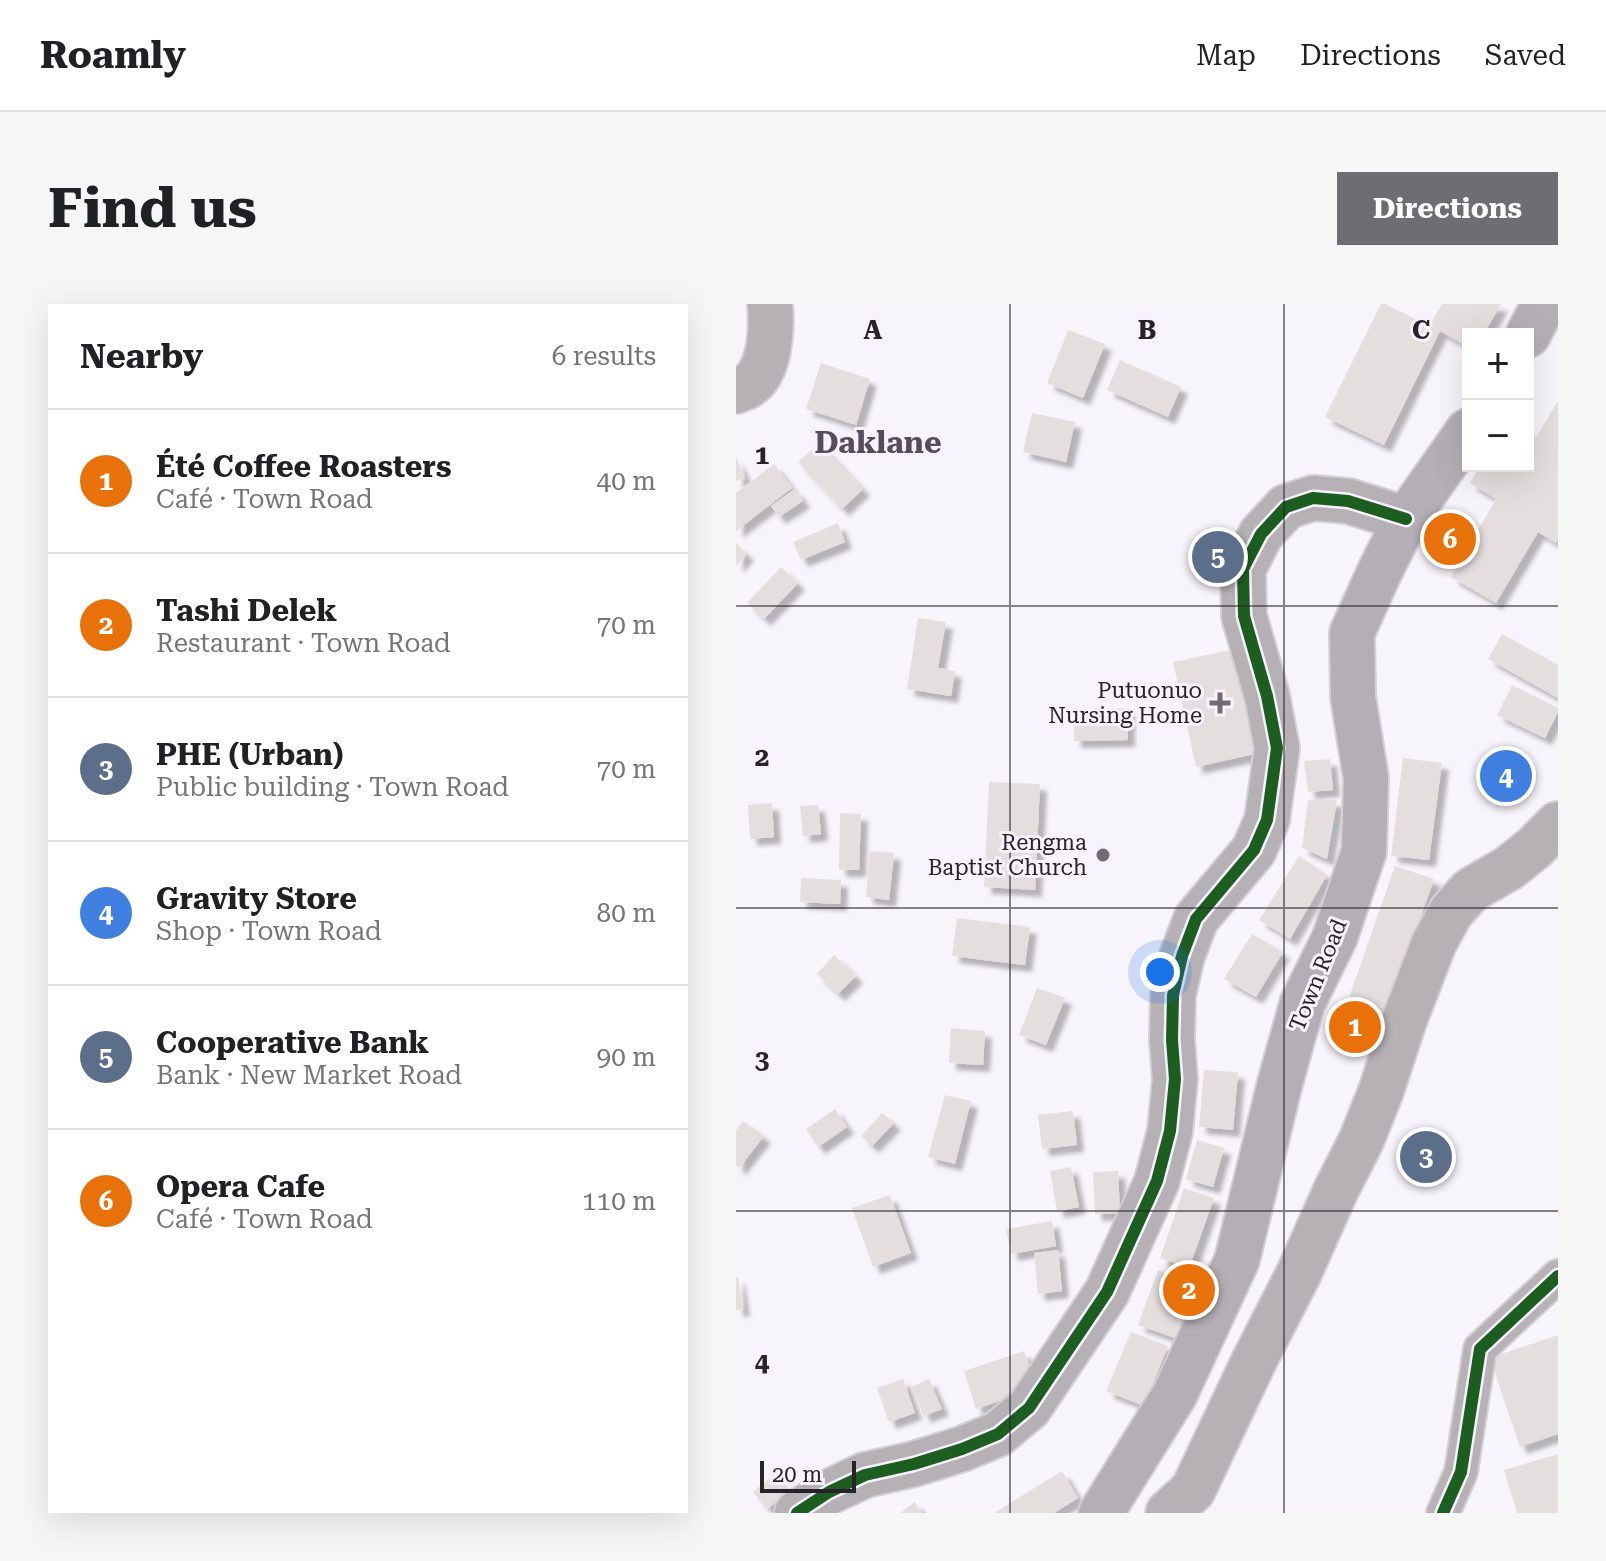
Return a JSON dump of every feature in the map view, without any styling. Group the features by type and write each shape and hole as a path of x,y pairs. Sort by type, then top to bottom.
{"highway":[{"path":"1532,328 1544,304"},
{"name":"Town Road","path":"1101,1513 1175,1394 1237,1260 1302,1004 1335,937 1364,851 1366,778 1353,697 1352,633 1406,519 1462,440"}],"street":[{"path":"736,391 752,384 766,360 772,324 770,304"},
{"path":"797,1513 829,1492 865,1475 914,1464 998,1434 1029,1408 1107,1292 1157,1181 1170,1131 1175,1079 1173,995 1182,956 1196,919 1254,850 1267,820 1277,748 1267,696 1244,616 1243,569 1261,534 1286,507 1313,498 1348,501 1406,519"},
{"path":"1168,1513 1193,1490 1299,1273 1361,1141 1434,943 1451,912 1471,890 1509,868 1558,824"},
{"path":"1443,1513 1461,1472 1480,1349 1558,1276"}],"building":[{"path":"1381,304 1429,326 1442,304 1501,304 1487,328 1462,328 1462,344 1440,331 1384,445 1325,417"},
{"path":"1068,330 1105,344 1083,398 1047,383"},
{"path":"1120,360 1181,387 1168,417 1107,390"},
{"path":"821,363 870,379 856,425 806,409"},
{"path":"1558,401 1558,539 1556,543 1538,532 1496,603 1451,577 1496,499 1470,483 1476,472 1534,472 1536,437"},
{"path":"1032,413 1075,422 1066,462 1023,452"},
{"path":"819,443 863,489 842,509 798,462"},
{"path":"736,457 745,478 736,481"},
{"path":"774,464 792,488 736,531 736,493"},
{"path":"795,489 803,501 779,517 771,506"},
{"path":"838,523 845,542 801,560 793,542"},
{"path":"736,543 747,554 736,566"},
{"path":"781,567 798,583 764,619 747,603"},
{"path":"918,618 946,622 938,668 955,671 951,696 907,689"},
{"path":"1502,634 1558,665 1558,698 1488,659"},
{"path":"1241,648 1263,752 1196,767 1173,662"},
{"path":"1512,685 1558,708 1545,738 1497,715"},
{"path":"1128,708 1128,740 1074,741 1073,709"},
{"path":"1403,758 1442,763 1429,860 1391,856"},
{"path":"1330,759 1333,790 1308,792 1304,761"},
{"path":"989,782 1040,784 1035,890 984,887"},
{"path":"1308,800 1337,800 1327,859 1302,848"},
{"path":"772,803 774,837 750,839 748,805"},
{"path":"818,805 821,834 803,836 800,806"},
{"path":"840,813 861,814 859,870 839,870"},
{"path":"870,851 894,853 889,900 866,897"},
{"path":"1299,856 1327,875 1290,939 1259,920"},
{"path":"1395,866 1434,879 1375,1048 1336,1035"},
{"path":"801,878 841,880 840,904 800,902"},
{"path":"957,918 1030,927 1025,965 952,956"},
{"path":"1252,934 1283,952 1256,997 1224,979"},
{"path":"834,955 856,976 838,994 817,974"},
{"path":"1037,988 1065,998 1046,1045 1019,1035"},
{"path":"951,1028 985,1031 983,1065 949,1063"},
{"path":"1204,1070 1238,1072 1233,1130 1199,1127"},
{"path":"945,1095 971,1101 955,1164 928,1157"},
{"path":"835,1109 847,1127 818,1147 806,1129"},
{"path":"1073,1111 1077,1145 1042,1149 1038,1115"},
{"path":"882,1113 894,1123 872,1146 861,1136"},
{"path":"743,1121 764,1136 739,1168 736,1166 736,1131"},
{"path":"1197,1140 1224,1148 1213,1187 1186,1179"},
{"path":"1071,1167 1079,1207 1057,1211 1050,1171"},
{"path":"1118,1171 1120,1213 1095,1214 1093,1172"},
{"path":"1184,1188 1214,1198 1189,1268 1160,1258"},
{"path":"890,1195 911,1253 873,1267 852,1208"},
{"path":"1052,1221 1056,1246 1011,1254 1006,1229"},
{"path":"1058,1250 1062,1291 1038,1294 1034,1253"},
{"path":"1158,1270 1196,1284 1175,1338 1138,1325"},
{"path":"736,1278 743,1309 736,1310"},
{"path":"1131,1332 1168,1346 1144,1406 1106,1391"},
{"path":"1558,1335 1558,1434 1520,1447 1490,1358"},
{"path":"1024,1351 1037,1388 976,1409 964,1371"},
{"path":"903,1379 915,1413 889,1422 877,1388"},
{"path":"929,1379 942,1409 924,1416 911,1387"},
{"path":"1558,1454 1558,1513 1517,1513 1504,1470"},
{"path":"1062,1471 1078,1498 1054,1513 994,1513"},
{"path":"774,1475 789,1492 767,1509 753,1492"},
{"path":"915,1502 922,1513 900,1513"}],"cycle path":[{"path":"797,1513 829,1492 865,1475 914,1464 998,1434 1029,1408 1107,1292 1157,1181 1170,1131 1175,1079 1173,995 1182,956 1196,919 1254,850 1267,820 1277,748 1267,696 1244,616 1243,569 1261,534 1286,507 1313,498 1348,501 1406,519"},
{"path":"1443,1513 1461,1472 1480,1349 1558,1276"}],"place":[{"name":"Opera Cafe","path":"1450,539"},
{"name":"Cooperative Bank","path":"1218,557"},
{"name":"Putuonuo Nursing Home","path":"1220,703"},
{"name":"Gravity Store","path":"1506,776"},
{"name":"Rengma Baptist Church","path":"1103,855"},
{"name":"Été Coffee Roasters","path":"1355,1027"},
{"name":"PHE (Urban)","path":"1426,1157"},
{"name":"Tashi Delek","path":"1189,1290"}],"district":[{"name":"Daklane","path":"878,442"}]}
